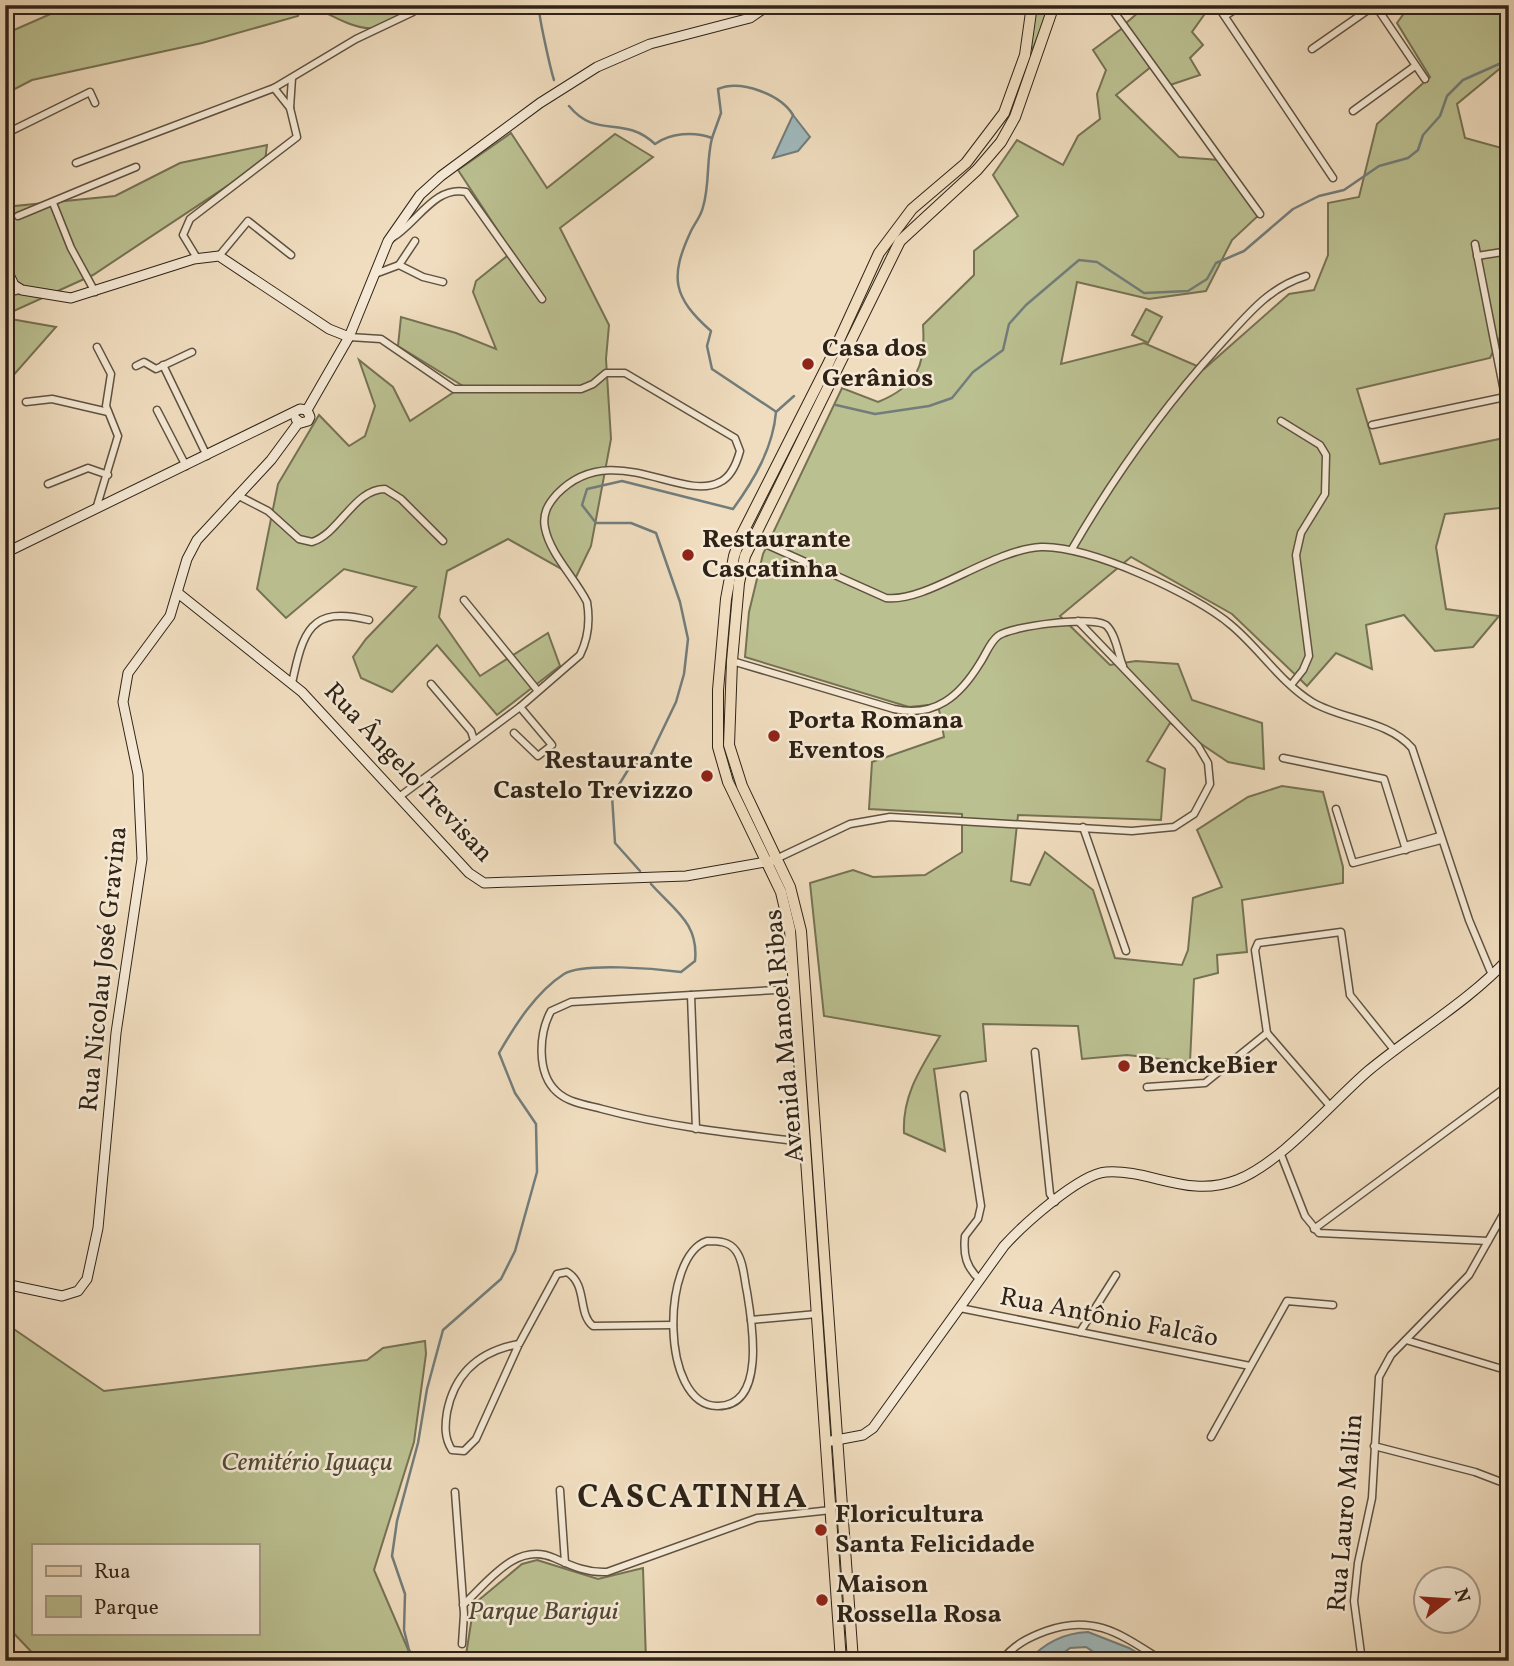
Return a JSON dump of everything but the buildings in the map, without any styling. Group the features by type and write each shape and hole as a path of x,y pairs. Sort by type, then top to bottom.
{"main road":[{"path":"5,553 207,456 298,418 300,409 307,410 349,337 388,241 419,195 441,176 573,81 626,52 750,18 769,5"},
{"name":"Avenida Manoel Ribas","path":"841,1661 791,945 784,903 772,860 732,757 728,723 739,583 746,537 830,386 833,366 879,253 912,209 967,163 1004,113 1025,55 1032,5"},
{"name":"Avenida Manoel Ribas","path":"853,1661 804,973 795,901 728,782 718,747 717,707 730,571 823,375 833,366 900,241 977,170 1001,142 1015,117 1054,5"},
{"path":"5,266 14,285 22,290 71,298 197,258 219,256 329,329 349,337"},
{"path":"823,375 830,386"},
{"name":"Rua Nicolau José Gravina","path":"5,1284 54,1295 72,1295 84,1286 98,1228 119,1005 142,859 138,774 123,692 132,666 170,616 187,559 197,540 271,460 298,418"},
{"name":"Rua Ângelo Trevisan","path":"178,593 292,683 469,873 484,883 659,877 772,860"},
{"path":"722,637 726,658 732,661"},
{"path":"791,945 798,970 804,973"},
{"path":"826,1441 863,1435 873,1428 1012,1237 1086,1180 1108,1172 1185,1186 1225,1184 1248,1176 1395,1051 1446,1015 1509,958"},
{"path":"794,989 803,998 807,1018"},
{"path":"803,1121 809,1130 816,1133"},
{"path":"805,1142 811,1145 818,1160"},
{"path":"814,1267 821,1295 827,1298"},
{"path":"817,1314 825,1321 831,1345"}],"street":[{"path":"76,163 274,88 356,39 413,12 418,5"},
{"path":"1109,5 1260,214"},
{"path":"1217,5 1333,178"},
{"path":"1225,16 1242,5"},
{"path":"1312,49 1375,5 1425,79"},
{"path":"1353,111 1415,66"},
{"path":"290,108 292,78"},
{"path":"197,258 183,235 190,219 297,137 290,108 274,88"},
{"path":"5,134 90,92 94,103"},
{"path":"18,216 136,167"},
{"path":"388,241 405,230 443,194 453,189 466,192 542,299"},
{"path":"53,203 71,248 95,292"},
{"path":"219,256 248,221 291,255"},
{"path":"373,274 399,265 415,241"},
{"path":"1475,244 1508,414"},
{"path":"1477,256 1509,251"},
{"path":"399,265 422,277 443,282"},
{"path":"1072,549 1119,470 1174,396 1269,293 1306,276"},
{"path":"5,293 22,290"},
{"path":"349,337 381,339 454,389 581,389 593,384 606,373 625,373 735,438 740,451 728,477 714,485 696,486 615,470 569,482 548,503 545,529 581,591 589,615 585,645 580,655 520,707 399,797"},
{"path":"96,509 118,436 108,412 111,374 97,346"},
{"path":"136,366 144,362 156,369 191,352"},
{"path":"163,365 207,456"},
{"path":"1372,425 1505,397"},
{"path":"26,402 52,399 108,412"},
{"path":"157,410 186,466"},
{"path":"1280,421 1320,444 1326,456 1325,494 1301,533 1296,555 1308,656 1303,670 1291,685"},
{"path":"48,484 88,468 108,475"},
{"path":"237,495 268,511 299,539 312,542 324,537 370,492 385,489 401,499 443,541"},
{"path":"746,537 878,595 894,599 916,593 1010,553 1040,547 1072,549 1102,559 1204,606 1236,630 1291,685 1324,708 1390,731 1406,742 1423,778 1440,838 1492,975"},
{"path":"464,600 538,691"},
{"path":"292,683 306,636 322,618 340,613 369,620"},
{"path":"772,860 850,824 890,817 1147,831 1174,827 1194,814 1210,784 1208,763 1198,746 1078,621"},
{"path":"732,661 894,709 916,712 936,708 954,696 966,684 994,640 1006,631 1095,621 1107,626 1125,670"},
{"path":"431,684 471,731 474,740"},
{"path":"514,733 538,756 552,745 520,707"},
{"path":"1283,758 1384,779 1406,848"},
{"path":"1336,809 1353,863 1440,838"},
{"path":"1083,827 1126,951"},
{"path":"1330,1105 1267,1033 1256,945 1341,932 1350,995 1395,1051"},
{"path":"794,989 580,1001 555,1007 547,1017 541,1046 544,1068 556,1092 576,1102 652,1123 805,1142"},
{"path":"691,995 696,1129"},
{"path":"1147,1087 1205,1083 1267,1033"},
{"path":"1035,1052 1051,1194 1055,1202"},
{"path":"1314,1229 1509,1085"},
{"path":"964,1095 981,1206 978,1219 965,1236 966,1262 967,1268 980,1280"},
{"path":"1280,1151 1305,1216 1314,1229 1325,1234 1488,1241"},
{"name":"Rua Lauro Mallin","path":"1362,1661 1354,1601 1358,1563 1371,1507 1379,1377 1385,1361 1465,1280 1509,1204"},
{"path":"707,1241 729,1245 737,1252 751,1320 753,1356 750,1381 737,1399 718,1406 706,1404 688,1389 678,1361 673,1325 681,1271 692,1249 707,1241"},
{"path":"519,1345 488,1353 456,1382 446,1424 447,1443 452,1450 464,1451 476,1439 519,1345 553,1280 562,1272 567,1272 579,1283 586,1316 593,1326 673,1325"},
{"path":"1080,1332 1116,1275"},
{"path":"1211,1437 1287,1301 1333,1305"},
{"name":"Rua Antônio Falcão","path":"960,1308 1250,1366"},
{"path":"751,1320 817,1314"},
{"path":"1406,1340 1509,1371"},
{"path":"1374,1446 1506,1484 1509,1463"},
{"path":"560,1490 565,1563"},
{"path":"455,1492 463,1605 462,1644"},
{"path":"463,1605 505,1565 522,1555 542,1553 588,1572 607,1572 757,1518 831,1510"},
{"path":"1001,1661 1025,1639 1063,1625 1082,1623 1114,1632 1163,1661"}],"green space":[{"path":"144,5 302,5 298,16 202,43 32,80 5,94 5,34 55,12 145,12"},
{"path":"310,5 419,5 390,24 365,28"},
{"path":"1035,5 1051,5 1033,49 1031,46"},
{"path":"1147,5 1211,5 1192,32 1203,45 1190,58 1200,75 1170,85 1125,24"},
{"path":"1410,5 1509,5 1509,61 1457,104 1465,138 1509,150 1509,318 1490,358 1357,389 1380,464 1504,438 1509,464 1509,507 1445,514 1436,547 1446,609 1499,616 1473,647 1435,651 1404,615 1366,625 1372,669 1336,653 1307,686 1232,614 1131,557 1060,616 1110,665 1136,661 1178,664 1192,700 1262,723 1264,769 1228,762 1170,723 1147,761 1165,769 1161,820 1018,815 1011,881 1030,885 1045,852 1093,890 1115,958 1182,965 1188,950 1193,898 1222,887 1197,830 1248,797 1282,786 1323,792 1343,867 1343,883 1242,900 1247,952 1217,955 1218,973 1194,979 1190,1062 1127,1055 1082,1059 1078,1026 983,1024 986,1061 934,1069 945,1151 904,1133 906,1106 910,1094 940,1036 824,1016 810,883 853,870 873,877 925,875 962,852 962,814 869,809 872,762 944,737 938,704 909,707 745,657 749,612 763,554 842,388 878,402 902,389 916,373 920,363 923,352 923,325 974,275 974,251 1018,216 993,175 1017,140 1063,165 1078,136 1100,119 1097,94 1106,70 1093,50 1124,27 1152,66 1116,95 1179,157 1220,160 1260,214 1232,240 1206,291 1149,299 1077,282 1061,364 1144,343 1204,369 1289,294 1314,290 1328,255 1328,203 1359,197 1377,124 1430,77 1397,23"},
{"path":"511,133 547,188 615,134 653,157 560,228 609,325 606,359 611,439 591,546 576,577 508,539 447,571 439,617 480,676 548,633 560,666 497,715 437,645 392,692 361,678 353,657 366,639 416,587 344,569 286,618 257,589 278,484 319,415 349,446 365,436 375,406 359,360 393,387 410,421 463,386 398,346 401,317 456,333 496,349 473,292 476,281 512,252 458,170"},
{"path":"267,145 265,161 93,275 5,315 5,207 115,196 180,163"},
{"path":"1146,309 1162,317 1148,343 1132,335"},
{"path":"5,318 56,327 11,378 5,378"},
{"name":"Cemitério Iguaçu","path":"5,1323 104,1391 367,1360 383,1348 425,1341 426,1354 414,1442 374,1570 413,1661 40,1661 5,1624"},
{"name":"Parque Barigui","path":"537,1560 598,1579 643,1568 646,1661 465,1661 474,1604 522,1564"}],"water":[{"path":"793,115 810,137 798,151 773,158"},
{"path":"1088,1632 1129,1648 1151,1661 1107,1661 1086,1647 1070,1648 1053,1661 1028,1661 1056,1640 1071,1634"}],"waterway":[{"path":"539,5 554,80"},
{"path":"836,405 875,414 929,406 952,398 973,372 1003,350 1009,324 1026,305 1079,260 1097,262 1144,293 1188,291 1207,279 1216,263 1244,251 1293,209 1319,196 1344,190 1379,166 1408,158 1418,150 1423,135 1440,116 1447,96 1463,80 1499,64 1509,64"},
{"path":"712,138 721,113 718,89 727,86 749,88 770,95 793,115"},
{"path":"569,106 590,122 632,130 655,144 682,134 698,134 712,138 705,198 701,213 684,247 678,286 689,308 711,331 707,346 712,369 775,411"},
{"path":"640,871 615,843 612,796 628,770 651,754 676,702 684,674 688,639 680,602 656,533 631,523 596,523 582,505 587,489 622,481 733,509 767,451 776,412 794,396"},
{"path":"418,1661 409,1650 404,1630 405,1594 392,1556 397,1521 418,1443 427,1389 443,1330 501,1279 515,1251 537,1172 536,1124 515,1093 499,1053 535,1000 564,974 574,970 603,967 681,972 695,961 695,948 689,927 651,884"}],"place":[{"name":"Casa dos Gerânios","path":"808,364"},
{"name":"Restaurante Cascatinha","path":"688,555"},
{"name":"Porta Romana Eventos","path":"774,736"},
{"name":"Restaurante Castelo Trevizzo","path":"707,776"},
{"name":"BenckeBier","path":"1124,1066"},
{"name":"Floricultura Santa Felicidade","path":"821,1530"},
{"name":"Maison Rossella Rosa","path":"822,1600"}],"district":[{"name":"CASCATINHA","path":"693,1499"}]}
